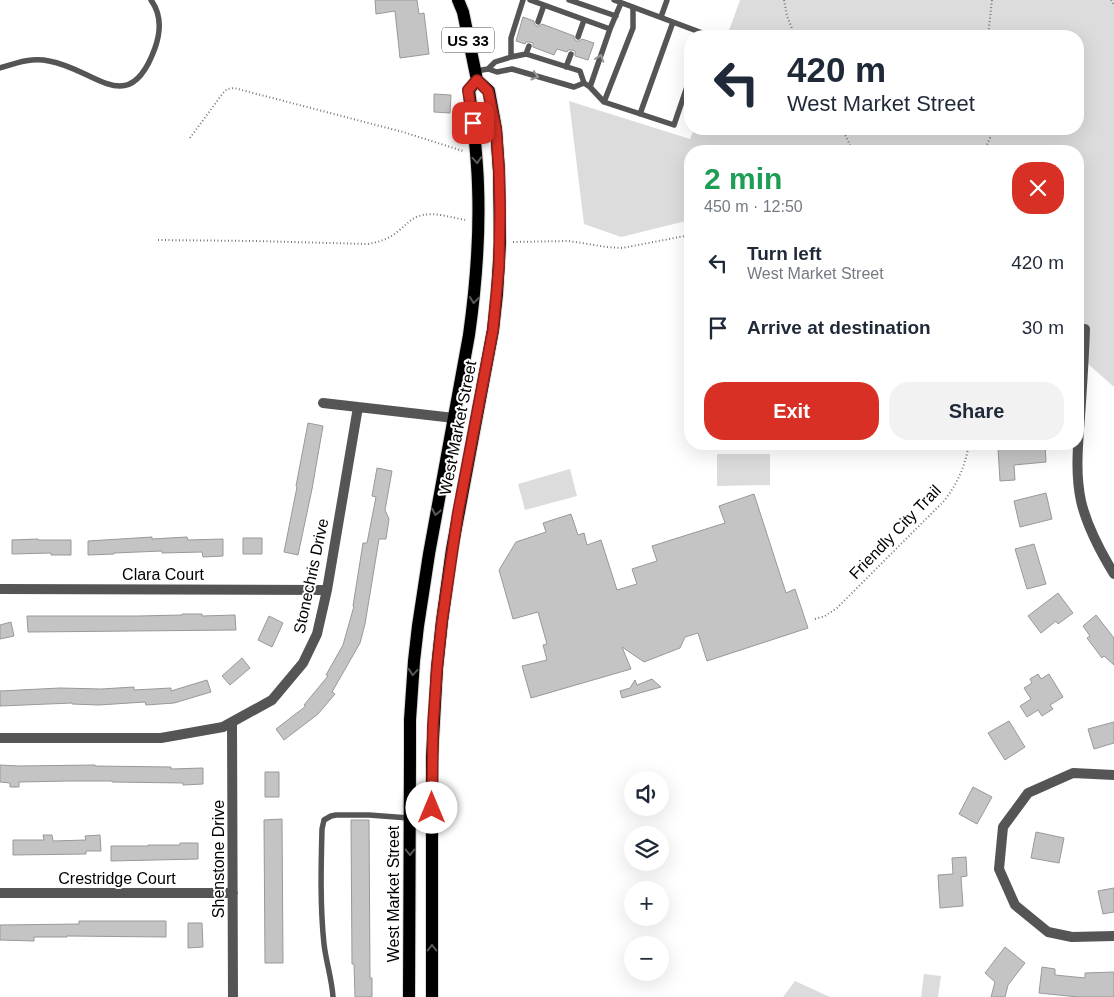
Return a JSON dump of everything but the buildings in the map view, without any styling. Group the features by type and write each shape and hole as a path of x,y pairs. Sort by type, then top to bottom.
{"main road":[{"name":"West Market Street","path":"432,997 432,757 437,668 452,549 493,330 500,243 499,171 494,118 488,91 480,73 461,1"},
{"name":"West Market Street","path":"410,997 410,720 412,684 418,626 432,536 473,307 477,270 478,186 477,157 468,90 480,73"}],"street":[{"path":"1084,346 1085,329"},
{"path":"323,403 454,418"},
{"name":"Stonechris Drive","path":"0,738 161,738 223,727 272,700 303,663 317,634 327,590 358,407"},
{"path":"1078,450 1078,475 1081,500 1086,519 1114,574"},
{"name":"Clara Court","path":"0,589 327,590"},
{"name":"Shenstone Drive","path":"232,722 233,997"},
{"path":"1114,776 1073,773 1028,793 1003,827 999,869 1015,905 1048,932 1072,937 1114,936"},
{"name":"Crestridge Court","path":"0,893 234,893"}],"lane":[{"path":"0,68 24,61 45,60 63,64 110,85 131,84 145,69 156,47 159,35 159,17 152,0"},
{"path":"511,57 510,38 523,0"},
{"path":"530,0 610,29"},
{"path":"569,0 616,16"},
{"path":"614,0 694,30"},
{"path":"661,17 667,0"},
{"path":"590,87 621,2"},
{"path":"538,22 544,5"},
{"path":"604,102 633,28 633,7"},
{"path":"578,37 584,20"},
{"path":"640,114 673,22"},
{"path":"526,54 529,46"},
{"path":"480,73 494,62 526,54 580,71 584,83 604,102 674,125 684,96"},
{"path":"566,67 571,54"},
{"path":"480,73 512,69 574,87 584,83"},
{"path":"334,997 326,954 322,908 322,829 324,820 336,815 410,818"}],"path":[{"path":"784,0 787,16 793,30"},
{"path":"989,30 992,0"},
{"path":"1111,0 1114,5"},
{"path":"190,138 223,92 234,88 402,132 460,149 477,157"},
{"path":"158,240 368,244 388,238 408,222 423,215 435,215 478,222"},
{"path":"500,243 569,241 622,248 684,236"},
{"name":"Friendly City Trail","path":"815,619 825,616 837,608 944,501 959,478 968,450"}],"shaded area":[{"path":"740,0 1114,0 1114,387 1084,360 1084,145 684,145 684,221 621,237 584,224 569,101 690,139 692,135 1084,135 1084,30 729,30"},
{"path":"717,454 770,454 770,485 717,486"},
{"path":"570,469 577,496 525,510 518,484"},
{"path":"924,974 941,976 938,997 921,997"},
{"path":"795,981 830,997 783,997"}],"route":[{"path":"432,808 433,726 442,621 458,513 493,330 499,266 500,210 496,129 488,91 477,80 468,90 473,123"}]}
